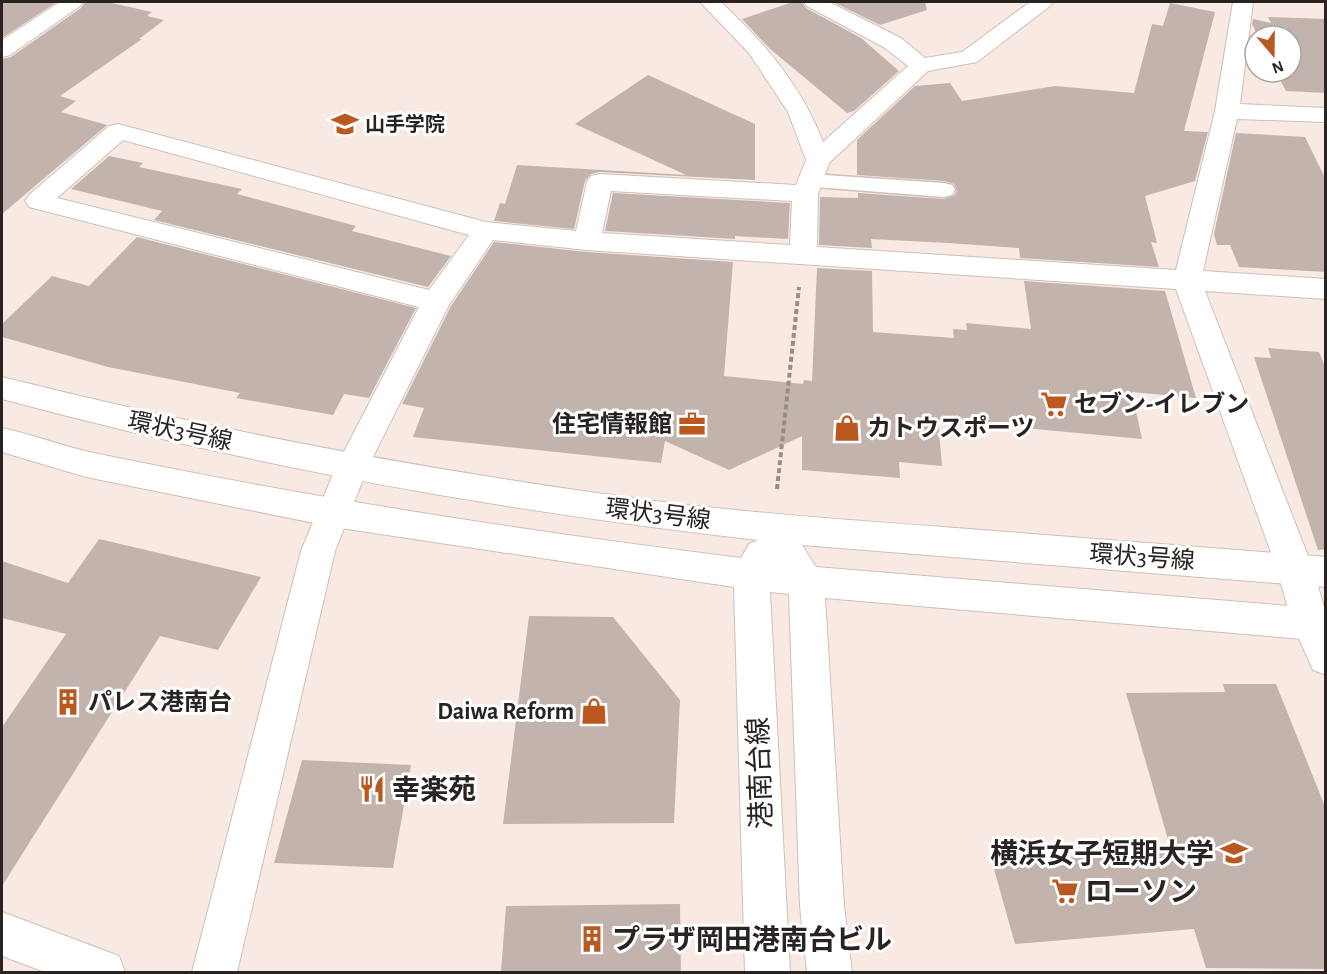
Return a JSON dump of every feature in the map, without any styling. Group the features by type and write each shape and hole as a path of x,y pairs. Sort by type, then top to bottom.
{"street":[{"path":"2,50 73,2"},
{"path":"814,2 892,43 921,66"},
{"path":"587,241 600,182 811,179 921,66 969,57 1043,2"},
{"path":"1243,2 1227,111 1187,280 1310,570 1326,658"},
{"path":"720,4 757,49 800,112 811,179 803,256"},
{"path":"1227,111 1326,115"},
{"path":"436,302 38,201 118,131 486,231 587,241 803,256 1326,289"},
{"path":"214,972 318,551 352,467 436,302 486,231"},
{"name":"環状3号線","path":"2,388 142,424 352,467 498,492 773,528 1310,570"},
{"name":"環状3号線","path":"2,440 86,464 334,513 648,561 806,581 1318,624"},
{"path":"752,574 773,528"},
{"path":"773,528 806,581 822,906 829,972"},
{"name":"港南台線","path":"752,574 767,972"},
{"path":"2,934 103,972"}],"lane":[{"path":"811,179 944,190"}],"path":[{"path":"773,528 803,256"}],"building":[{"path":"2,2 57,2 2,38"},
{"path":"85,2 107,2 152,12 147,16 164,20 139,39 142,39 60,96 76,101 61,112 107,125 2,214 2,59 11,57 81,8"},
{"path":"793,2 802,2 806,8 861,38 899,71 854,111 847,113 769,48 742,19"},
{"path":"833,2 925,2 927,10 880,25"},
{"path":"1170,3 1215,12 1184,131 1208,132 1195,181 1145,196 1157,243 1151,242 1159,267 1020,258 1019,248 948,243 871,239 872,248 819,245 820,197 858,198 858,193 944,199 954,196 957,191 954,184 945,181 857,175 857,140 915,86 950,83 962,101 1055,86 1134,93 1152,24 1163,26"},
{"path":"1268,17 1326,19 1326,93 1286,91 1282,84 1303,84 1303,24 1252,24 1253,19 1271,23"},
{"path":"648,75 755,124 755,180 600,172 591,174 585,181 574,229 494,221 500,203 505,204 517,165 686,175 575,124"},
{"path":"1236,133 1305,137 1326,180 1326,272 1239,267 1230,245 1217,245 1214,234"},
{"path":"109,156 143,163 139,167 242,189 237,194 356,226 352,231 451,256 428,287 154,220 162,211 71,189"},
{"path":"613,193 790,203 788,239 735,236 735,239 605,231"},
{"path":"137,237 416,308 369,398 344,394 333,415 236,398 240,393 108,367 2,337 2,324 52,276 89,286"},
{"path":"494,242 587,252 733,262 724,376 803,384 804,380 812,381 817,268 872,271 873,332 954,338 953,329 967,330 966,323 1031,329 1024,281 1165,291 1196,398 1132,392 1142,439 938,420 942,466 899,462 900,478 802,470 802,436 729,470 665,441 661,463 413,437 424,408 402,404 451,306"},
{"path":"1268,348 1319,352 1326,369 1326,549 1318,550 1254,357 1271,358"},
{"name":"パレス港南台","path":"99,539 261,577 218,650 160,636 2,886 2,727 66,634 2,618 2,561 68,583"},
{"path":"529,616 613,617 680,700 674,823 503,824"},
{"name":"横浜女子短期大学","path":"1223,684 1276,684 1326,809 1326,969 1206,968 1194,929 1015,944 992,862 1171,850 1126,693 1225,692"},
{"path":"302,760 411,765 393,868 274,863"},
{"name":"プラザ岡田港南台ビル","path":"680,904 681,972 501,972 506,906"}],"place":[{"name":"山手学院","path":"345,124"},
{"name":"セブン-イレブン","path":"1054,404"},
{"name":"住宅情報館","path":"692,424"},
{"name":"カトウスポーツ","path":"847,428"},
{"name":"パレス港南台","path":"68,702"},
{"name":"Daiwa Reform","path":"594,711"},
{"name":"幸楽苑","path":"372,789"},
{"name":"横浜女子短期大学","path":"1234,853"},
{"name":"ローソン","path":"1065,891"},
{"name":"プラザ岡田港南台ビル","path":"592,939"}]}
